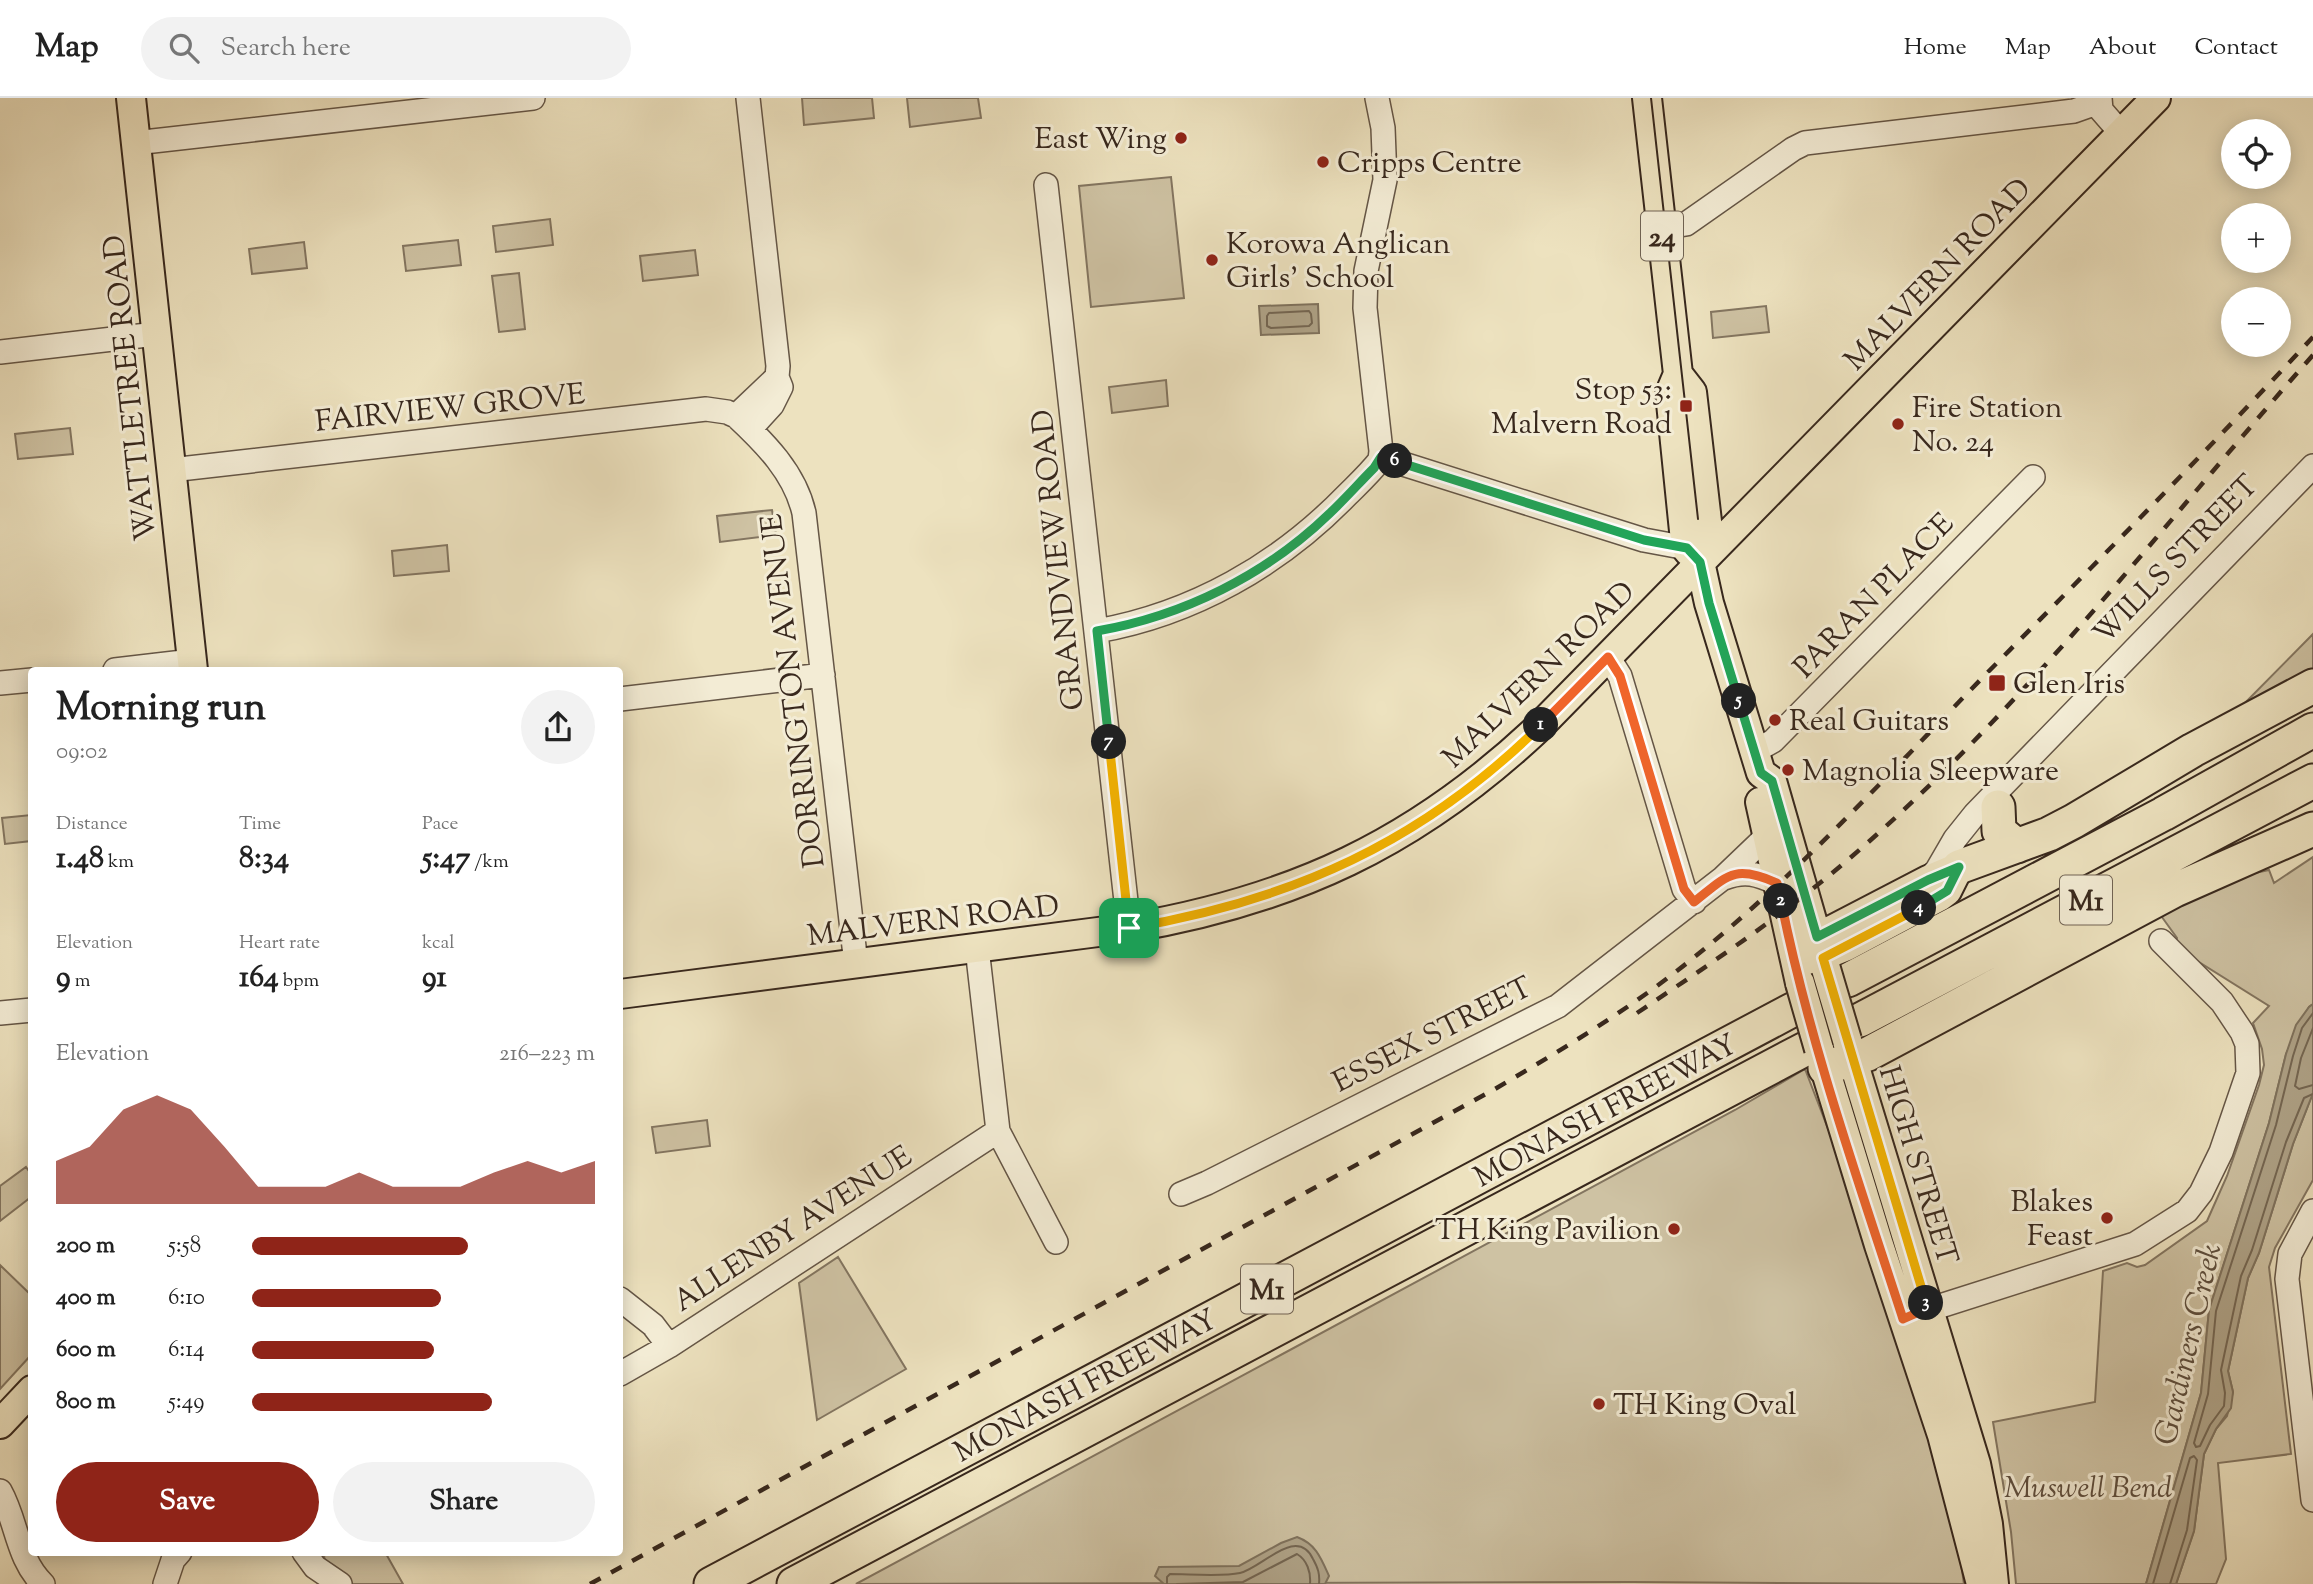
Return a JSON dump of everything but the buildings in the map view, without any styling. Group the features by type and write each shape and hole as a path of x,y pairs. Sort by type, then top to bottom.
{"highway":[{"path":"1959,867 2074,821 2193,750 2313,687"},
{"name":"M1","path":"1828,961 2163,814 2313,730"},
{"name":"MONASH FREEWAY","path":"794,1584 1836,1051 2313,781"},
{"path":"1998,807 1999,831 2017,846"},
{"path":"1836,1051 2175,890 2313,829"},
{"name":"MONASH FREEWAY","path":"711,1584 1796,977"}],"main road":[{"name":"WATTLETREE ROAD","path":"131,98 192,666"},
{"name":"HIGH STREET","path":"1647,98 1678,374 1692,392 1708,530 1707,544 1694,555 1758,762 1772,781 1828,961 1836,1051 1915,1314 1981,1584"},
{"name":"MALVERN ROAD","path":"623,994 1129,928 1193,917 1258,899 1327,872 1393,839 1493,769 1536,730 1608,657 1694,555 2156,98"},
{"name":"HIGH STREET","path":"1758,762 1756,788 1796,977 1836,1051"},
{"name":"WILLS STREET","path":"1796,977 1939,897 1947,891 1959,867"},
{"name":"WILLS STREET","path":"1828,961 1928,880 1959,867"},
{"name":"HIGH STREET","path":"1915,1314 1976,1464 1989,1524 1994,1584"},
{"path":"0,1424 28,1394"}],"street":[{"path":"135,143 533,98"},
{"path":"743,423 777,377 778,366 748,98"},
{"path":"1097,631 1175,610 1259,568 1329,514 1374,468 1381,457 1365,308 1366,271 1385,180 1383,128 1377,98"},
{"path":"1661,228 1686,224 1805,143 2074,111 2100,99 2109,101 2127,127"},
{"name":"GRANDVIEW ROAD","path":"1046,185 1129,928"},
{"path":"0,352 156,334"},
{"name":"FAIRVIEW GROVE","path":"171,470 706,409 727,412 743,423"},
{"name":"DORRINGTON AVENUE","path":"743,423 789,474 801,496 856,964"},
{"path":"1381,457 1694,555"},
{"name":"WILLS STREET","path":"1928,880 1975,814 2313,466"},
{"name":"PARAN PLACE","path":"1758,762 1773,741 2032,477"},
{"path":"1608,657 1620,676 1684,889 1694,902"},
{"path":"173,667 192,666"},
{"path":"623,699 823,675"},
{"path":"0,683 28,680"},
{"name":"WILLS STREET","path":"1959,867 1971,843 2028,761"},
{"name":"ESSEX STREET","path":"1181,1194 1207,1184 1558,1006 1694,902 1768,835"},
{"path":"1723,878 1750,872 1777,883"},
{"path":"1915,1314 2135,1244 2187,1211 2208,1183 2248,1073 2247,1044 2222,1002 2161,940"},
{"path":"977,948 998,1131 1056,1242"},
{"path":"0,1013 28,1010"},
{"name":"ALLENBY AVENUE","path":"623,1372 669,1346 998,1131"},
{"path":"2313,1211 2290,1254 2287,1279 2313,1500"},
{"path":"623,1301 653,1325 669,1346"},
{"path":"0,1491 8,1506 28,1566 43,1584"},
{"path":"165,1584 176,1556"},
{"path":"307,1556 315,1567 340,1584"}],"green space":[{"path":"802,98 872,98 874,118 804,125"},
{"path":"907,98 978,98 981,118 910,127"},
{"path":"1171,177 1184,298 1091,307 1079,186"},
{"path":"550,219 553,245 496,252 493,226"},
{"path":"458,240 461,265 406,271 403,246"},
{"path":"304,242 307,268 252,274 249,249"},
{"path":"695,250 698,275 643,281 640,256"},
{"path":"519,273 525,329 499,332 492,276"},
{"path":"1766,306 1769,332 1713,338 1711,312"},
{"path":"1166,380 1168,406 1112,413 1109,387"},
{"path":"70,428 73,454 18,459 15,434"},
{"path":"772,510 776,535 720,542 717,516"},
{"path":"447,545 449,571 394,576 392,551"},
{"path":"2313,634 2313,675 2236,712"},
{"path":"28,815 28,841 5,844 2,818"},
{"name":"Muswell Bend","path":"2313,857 2313,1004 2286,1054 2269,1123 2209,1310 2201,1393 2146,1584 2016,1584 2011,1532 1993,1422 2095,1402 2103,1271 2127,1263 2137,1267 2145,1265 2207,1221 2227,1176 2264,1065 2262,1049 2253,1023 2269,1006 2175,947 2177,938 2159,913 2236,877 2269,870 2274,883"},
{"path":"1805,1069 1855,1199 1953,1508 1964,1584 856,1584 1735,1110"},
{"path":"2313,1093 2313,1180 2275,1248 2269,1267 2291,1454 2218,1463 2226,1559 2216,1584 2176,1584 2194,1531 2204,1454 2216,1429 2227,1416 2233,1392 2228,1371 2248,1278"},
{"path":"707,1120 710,1146 656,1153 652,1127"},
{"path":"26,1167 28,1170 28,1199 0,1221 0,1186"},
{"path":"838,1257 906,1369 817,1420 799,1283"},
{"path":"0,1265 28,1292 28,1358 0,1389"},
{"path":"324,1556 387,1556 403,1584 353,1584 325,1562"}],"water":[{"path":"1318,304 1319,333 1261,335 1259,306"},
{"path":"2313,1004 2313,1093 2248,1278 2228,1371 2233,1392 2231,1408 2216,1429 2204,1454 2194,1531 2176,1584 2146,1584 2201,1393 2209,1310 2269,1123 2286,1054 2296,1025"},
{"path":"1297,1537 1309,1544 1320,1558 1329,1576 1325,1584 1164,1584 1155,1576 1159,1567 1239,1566"}],"tram line":[{"path":"1651,98 1698,519"}],"railway":[{"path":"590,1584 1495,1089 1569,1045 1641,997 1728,930 1805,859 2152,506 2313,337"},
{"path":"1637,1013 1742,942 1843,864 1970,746 2087,618 2313,355"}],"place":[{"name":"East Wing","path":"1181,138"},
{"name":"Cripps Centre","path":"1323,162"},
{"name":"Korowa Anglican Girls' School","path":"1212,260"},
{"name":"Stop 53: Malvern Road","path":"1686,406"},
{"name":"Fire Station No. 24","path":"1898,424"},
{"name":"Glen Iris","path":"1997,683"},
{"name":"Real Guitars","path":"1775,720"},
{"name":"Magnolia Sleepware","path":"1788,770"},
{"name":"Blakes Feast","path":"2107,1218"},
{"name":"TH King Pavilion","path":"1674,1229"},
{"name":"TH King Oval","path":"1599,1404"}],"route":[{"path":"1381,457 1644,540 1687,548 1700,562 1709,603 1761,773 1772,781 1817,937 1959,867 1947,891 1939,897 1823,958 1857,1079 1928,1308 1903,1319 1799,979 1777,883 1754,873 1738,873 1723,878 1694,902 1684,889 1620,676 1608,657 1513,752 1457,797 1393,839 1327,872 1258,899 1193,917 1129,928 1097,631 1175,610 1259,568 1329,514 1374,468 1381,457"}],"water label":[{"name":"Gardiners Creek","path":"2187,1344"}]}
